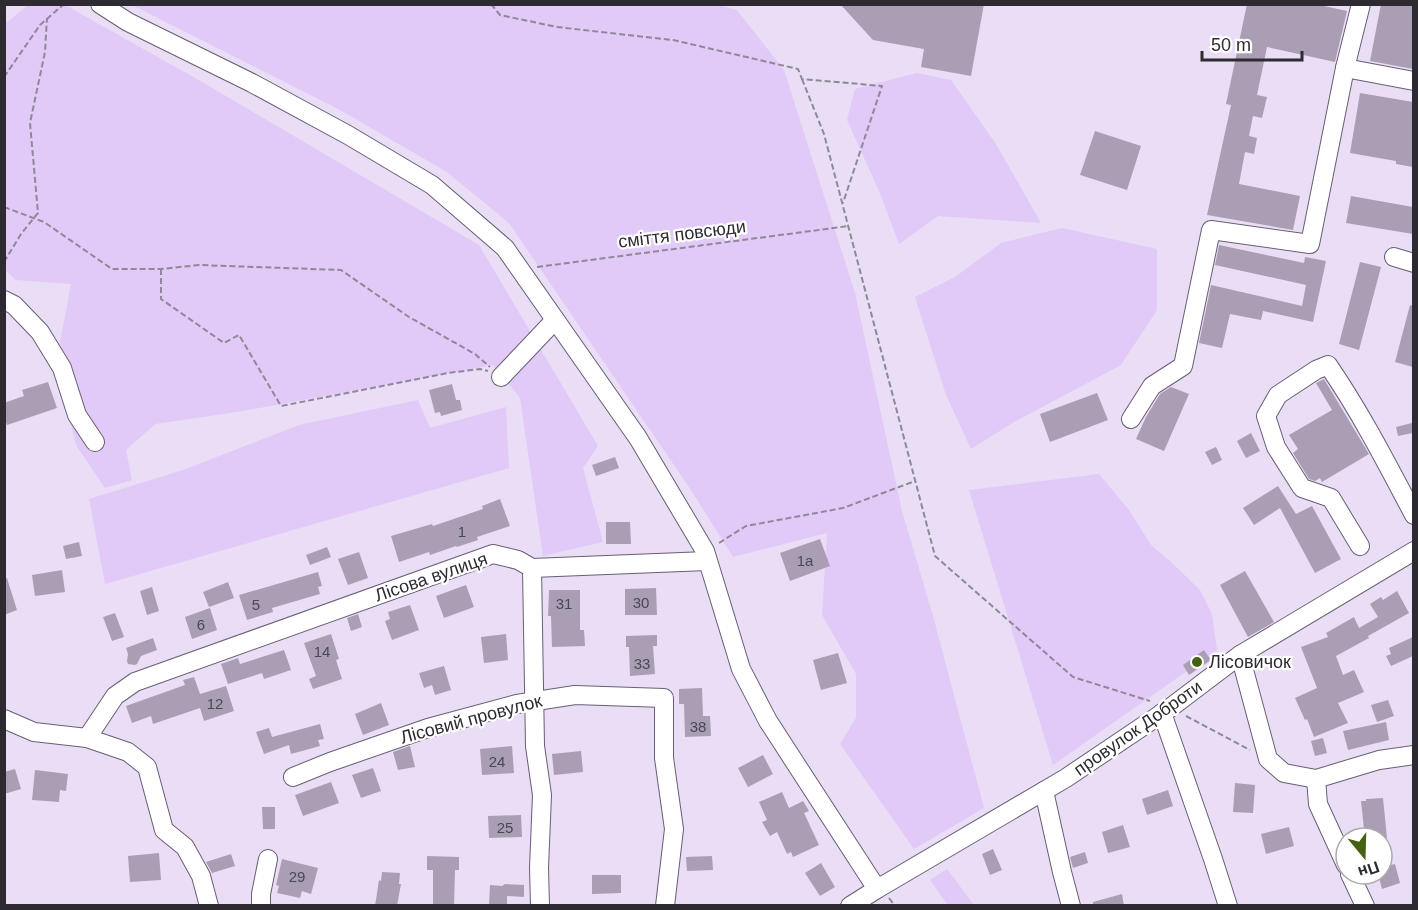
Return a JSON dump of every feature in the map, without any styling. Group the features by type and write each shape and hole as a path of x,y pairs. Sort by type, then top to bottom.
{"street":[{"path":"100,4 128,22 252,83 339,130 432,185 505,248 638,438 706,556 741,669 768,721 884,894 850,906"},
{"path":"1131,419 1152,386 1183,366 1211,230 1310,244 1345,68 1361,4"},
{"path":"1345,68 1413,81"},
{"path":"1394,257 1413,263"},
{"path":"4,300 14,305 40,332 62,368 77,415 95,442"},
{"path":"501,376 555,320"},
{"path":"1360,546 1330,498 1302,488 1276,447 1266,416 1278,395 1316,370 1328,365 1346,391 1378,446 1413,515"},
{"name":"провулок Доброти","path":"884,894 1166,711 1240,655 1413,550"},
{"name":"Лісова вулиця","path":"87,738 115,696 135,682 493,554 518,560 532,568"},
{"path":"540,906 542,795 535,746 532,568 706,556"},
{"path":"1240,655 1268,759 1284,773 1316,779 1379,760 1413,755"},
{"name":"Лісовий провулок","path":"293,777 428,728 517,704 576,695 664,698 664,758 674,829 665,906"},
{"path":"1166,711 1228,906"},
{"path":"4,719 34,732 87,738 128,752 147,767 164,830 184,847 201,876 209,906"},
{"path":"1316,779 1318,804 1334,838"},
{"path":"1044,791 1071,906"},
{"path":"261,906 268,859"},
{"path":"1356,886 1365,906"}],"path":[{"path":"4,77 40,25 64,4"},
{"path":"491,4 500,15 557,27 673,40 798,69 824,134 934,556 1073,677 1166,711 1268,759"},
{"path":"4,262 21,234 38,213 30,123 45,52 48,18"},
{"path":"802,79 882,86 843,205"},
{"path":"4,207 44,222 112,269 199,265 341,270 409,317 475,354 501,376"},
{"name":"сміття повсюди","path":"519,269 849,226"},
{"path":"161,268 161,299 224,343 239,335 280,406 448,373 480,369 501,376"},
{"path":"706,556 746,526 843,508 915,481"},
{"path":"884,894 888,906"}],"shaded area":[{"path":"714,4 737,10 784,70 855,293 902,511 933,616 984,808 914,849 840,744 856,718 856,674 822,615 827,533 733,557 691,490 509,223 447,172 340,110 132,5"},
{"path":"28,5 65,5 197,79 479,245 598,446 583,468 603,542 543,556 520,398 493,365 237,412 155,424 126,450 132,480 105,488 76,445 56,364 71,284 16,280 5,270 5,24"},
{"path":"917,73 951,80 996,144 1041,223 938,216 899,244 879,191 847,120 855,89"},
{"path":"1062,228 1157,249 1157,310 1121,365 1014,422 971,449 946,395 915,297 955,277 1001,243"},
{"path":"418,400 430,428 506,407 509,468 105,584 89,499 183,470 299,425"},
{"path":"1099,474 1129,510 1151,545 1200,590 1212,614 1217,650 1053,765 969,490"},
{"path":"947,869 974,905 948,905 930,880"}],"building":[{"path":"840,4 984,4 971,76 921,67 924,49 873,40"},
{"path":"1247,4 1315,4 1347,11 1335,62 1267,47 1257,95 1267,97 1262,118 1253,116 1249,136 1257,138 1254,154 1245,152 1239,184 1300,196 1293,230 1207,215 1231,105 1226,104"},
{"path":"1381,4 1413,4 1413,69 1370,61"},
{"path":"1360,93 1413,102 1413,167 1396,164 1396,161 1350,153"},
{"path":"1095,131 1141,146 1127,190 1080,175"},
{"path":"1351,196 1413,207 1413,234 1346,223"},
{"path":"1219,245 1304,263 1305,257 1326,261 1313,322 1263,311 1261,320 1230,314 1222,348 1199,343 1211,285 1302,306 1306,285 1215,265"},
{"path":"1360,262 1381,267 1359,350 1339,344"},
{"path":"1410,305 1413,306 1413,367 1395,362"},
{"path":"1324,379 1369,454 1322,482 1320,478 1315,481 1309,479 1293,453 1298,449 1289,435 1332,410 1316,383"},
{"path":"48,382 57,408 7,425 4,417 4,403 24,396 22,390"},
{"path":"452,384 456,400 460,400 462,410 441,416 440,412 435,413 429,390"},
{"path":"1171,387 1189,394 1164,451 1136,439 1160,394"},
{"path":"1097,393 1108,420 1050,442 1040,414"},
{"path":"1412,423 1413,433 1398,436 1396,427"},
{"path":"1251,433 1260,451 1246,458 1237,441"},
{"path":"1216,447 1222,460 1212,465 1205,452"},
{"path":"615,457 619,468 596,476 592,465"},
{"path":"1278,486 1296,514 1312,506 1341,559 1315,573 1280,508 1254,525 1243,508"},
{"path":"500,499 510,526 477,537 478,540 457,547 430,555 429,552 399,562 391,536 432,524 433,526 483,509 482,506"},
{"path":"606,522 630,522 631,544 606,544"},
{"path":"820,539 830,566 790,581 780,553"},
{"path":"79,542 82,556 66,559 63,546"},
{"path":"327,547 331,557 310,565 306,555"},
{"path":"359,552 368,578 348,585 338,559"},
{"path":"62,570 65,592 35,596 32,575"},
{"path":"1245,571 1274,622 1248,637 1220,585"},
{"path":"318,572 322,586 318,587 320,594 272,608 273,612 247,620 239,595"},
{"path":"4,578 7,578 17,610 4,615"},
{"path":"228,582 234,598 209,607 203,592"},
{"path":"466,585 474,607 444,618 436,596"},
{"path":"152,587 159,611 147,615 140,591"},
{"path":"656,588 657,615 625,615 625,589"},
{"path":"549,590 580,590 580,630 584,630 585,646 552,647 551,616 548,616"},
{"path":"1397,591 1409,613 1336,656 1343,675 1354,670 1364,692 1338,703 1348,723 1314,737 1295,698 1317,688 1301,647 1328,637 1326,633 1354,617 1359,628 1378,617 1370,604 1381,597 1383,600"},
{"path":"410,605 419,630 392,640 385,621 390,619 388,612"},
{"path":"210,608 217,630 192,639 185,617"},
{"path":"115,613 124,637 112,641 103,617"},
{"path":"358,614 362,627 351,631 347,618"},
{"path":"331,634 339,659 336,660 342,679 313,689 309,679 316,676 304,643"},
{"path":"506,634 508,660 484,663 481,637"},
{"path":"657,635 657,646 653,646 655,674 630,676 629,647 626,647 626,636"},
{"path":"1413,637 1413,656 1391,666 1386,656 1391,654 1389,648"},
{"path":"153,638 157,650 141,656 135,665 128,664 126,648"},
{"path":"284,650 291,670 264,679 262,673 228,684 221,664 238,658 240,664"},
{"name":"Лісовичок","path":"1204,650 1211,660 1189,675 1183,665"},
{"path":"838,653 847,683 821,690 813,660"},
{"path":"444,666 451,690 435,695 432,685 424,688 419,673"},
{"path":"194,677 200,694 226,686 234,711 204,721 200,708 153,724 151,716 132,723 126,706 185,685 183,680"},
{"path":"702,688 703,716 710,716 711,736 685,737 684,704 679,704 679,689"},
{"path":"1388,700 1394,716 1377,722 1371,705"},
{"path":"381,703 389,725 363,735 355,714"},
{"path":"1386,722 1389,740 1348,750 1343,731"},
{"path":"320,724 324,739 318,740 320,746 291,754 289,745 264,754 256,732 269,728 272,737"},
{"path":"1323,738 1327,753 1315,756 1311,741"},
{"path":"410,746 415,767 398,770 393,752"},
{"path":"512,746 514,773 482,775 480,749"},
{"path":"581,751 583,772 554,775 552,754"},
{"path":"763,755 773,774 748,787 738,768"},
{"path":"373,768 381,791 361,798 352,775"},
{"path":"15,769 21,789 4,794 4,772"},
{"path":"35,770 68,774 66,791 60,790 59,802 32,800"},
{"path":"331,782 339,803 303,816 295,795"},
{"path":"1235,783 1255,785 1253,813 1233,812"},
{"path":"1168,790 1173,806 1147,815 1142,799"},
{"path":"782,792 789,808 803,801 809,811 804,813 819,845 793,857 791,852 787,854 777,832 770,836 762,822 767,820 759,802"},
{"path":"1383,798 1386,826 1364,826 1361,801 1366,801 1366,799"},
{"path":"262,807 275,807 275,829 263,829"},
{"path":"521,815 522,837 489,838 488,816"},
{"path":"1123,825 1130,847 1108,853 1102,832"},
{"path":"1289,827 1294,846 1266,854 1261,834"},
{"path":"993,849 1002,870 990,875 982,854"},
{"path":"1085,852 1088,863 1073,868 1070,857"},
{"path":"159,853 161,880 130,882 128,856"},
{"path":"231,854 235,866 212,873 206,862"},
{"path":"427,856 459,857 459,870 455,870 454,906 433,906 433,870 427,870"},
{"path":"712,856 713,870 687,871 686,857"},
{"path":"282,859 318,868 311,894 302,891 300,898 277,893 279,886 276,885"},
{"path":"821,863 835,887 820,896 805,873"},
{"path":"1394,864 1400,883 1394,885"},
{"path":"382,872 400,873 399,884 401,884 397,906 375,906"},
{"path":"592,875 621,875 621,893 592,894"},
{"path":"490,885 524,885 524,897 507,896 507,906 489,906"},
{"path":"1122,894 1124,906 1093,906 1093,902"}],"place":[{"name":"Лісовичок","path":"1197,662"}]}
